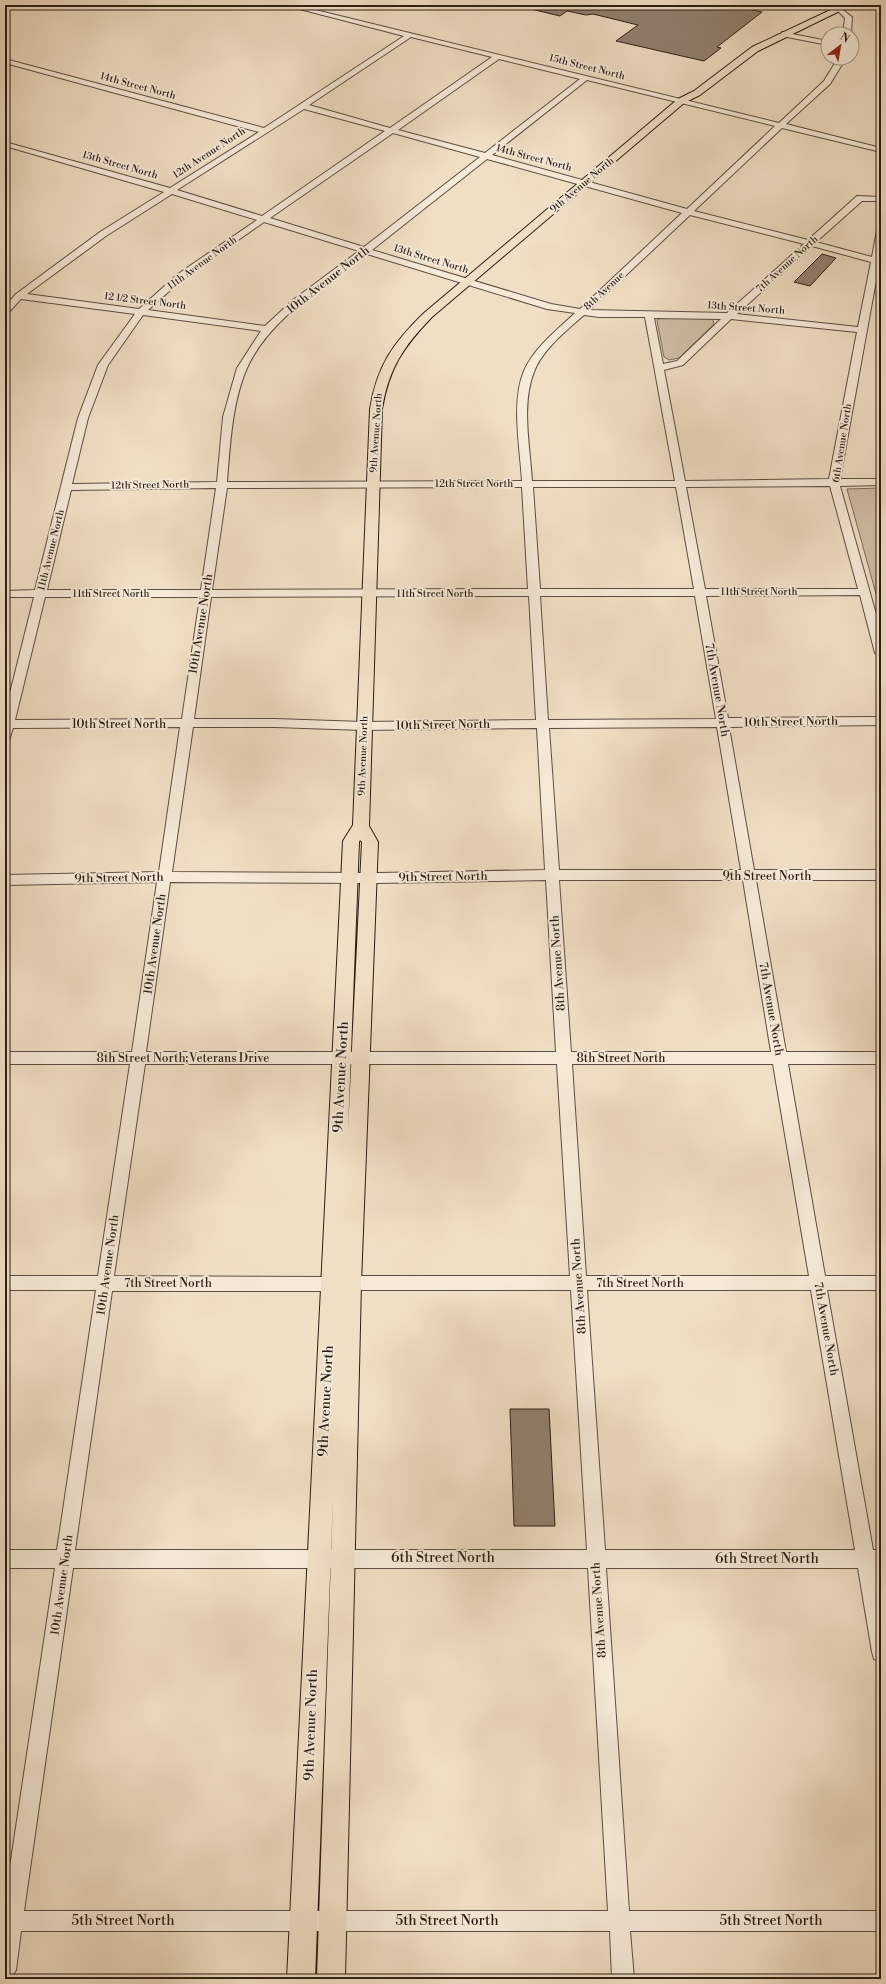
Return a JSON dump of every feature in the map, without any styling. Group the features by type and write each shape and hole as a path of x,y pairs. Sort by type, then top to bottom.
{"main road":[{"path":"728,57 744,46 830,5"},
{"name":"9th Avenue North","path":"331,1979 343,1558 341,1284 342,1058 359,878 370,842 360,826 376,409 378,391 386,366 415,327 681,101 697,93 755,49 848,5"},
{"name":"9th Avenue North","path":"681,101 686,91 712,69"},
{"name":"9th Avenue North","path":"301,1979 319,1558 361,1058 359,878"}],"street":[{"name":"15th Street North","path":"288,5 412,34 881,150"},
{"path":"304,9 311,5"},
{"path":"839,9 849,17 848,26"},
{"name":"12th Avenue North","path":"5,311 19,296 103,234 265,131 412,34"},
{"path":"786,34 820,42"},
{"name":"11th Avenue North","path":"5,738 7,724 83,418 103,364 141,312 181,276 498,56"},
{"name":"14th Street North","path":"5,61 265,131"},
{"name":"8th Avenue","path":"534,594 522,402 529,371 548,343 689,212 779,125 827,82 837,66"},
{"name":"10th Avenue North","path":"5,1970 222,484 228,417 242,368 267,329 296,302 366,251 485,156 587,78"},
{"name":"14th Street North","path":"303,106 689,212 875,260"},
{"name":"13th Street North","path":"5,144 171,191 550,307 580,313 729,316 861,330"},
{"name":"7th Avenue North","path":"658,368 680,363 729,316 860,198 881,199"},
{"name":"6th Avenue North","path":"881,230 861,330 834,482 881,653"},
{"name":"12 1/2 Street North","path":"19,296 267,329"},
{"name":"7th Avenue North","path":"648,315 700,592 818,1283 873,1559 881,1652"},
{"name":"12th Street North","path":"67,487 222,484 679,485 881,482"},
{"name":"11th Street North","path":"5,594 534,594 864,592"},
{"name":"8th Avenue North","path":"534,594 623,1979"},
{"name":"10th Street North","path":"7,724 186,723 363,726 881,721"},
{"name":"9th Street North","path":"5,880 165,877 359,878 552,875 881,875"},
{"name":"8th Street North;Veterans Drive","path":"5,1058 361,1058"},
{"name":"8th Street North","path":"361,1058 881,1058"},
{"name":"7th Street North","path":"5,1283 881,1283"},
{"name":"6th Street North","path":"5,1558 873,1559"},
{"name":"5th Street North","path":"13,1921 881,1921"}],"shaded area":[{"path":"659,318 709,318 713,320 714,324 679,358 669,360 664,357 657,321"},
{"path":"881,488 881,612 847,489"}],"building":[{"path":"531,5 731,5 762,12 717,47 721,48 704,61 616,41 638,25 593,14 586,15 567,11 560,16 531,9"},
{"path":"822,254 836,258 810,286 794,282"},
{"path":"510,1409 549,1409 555,1526 514,1526"}]}
